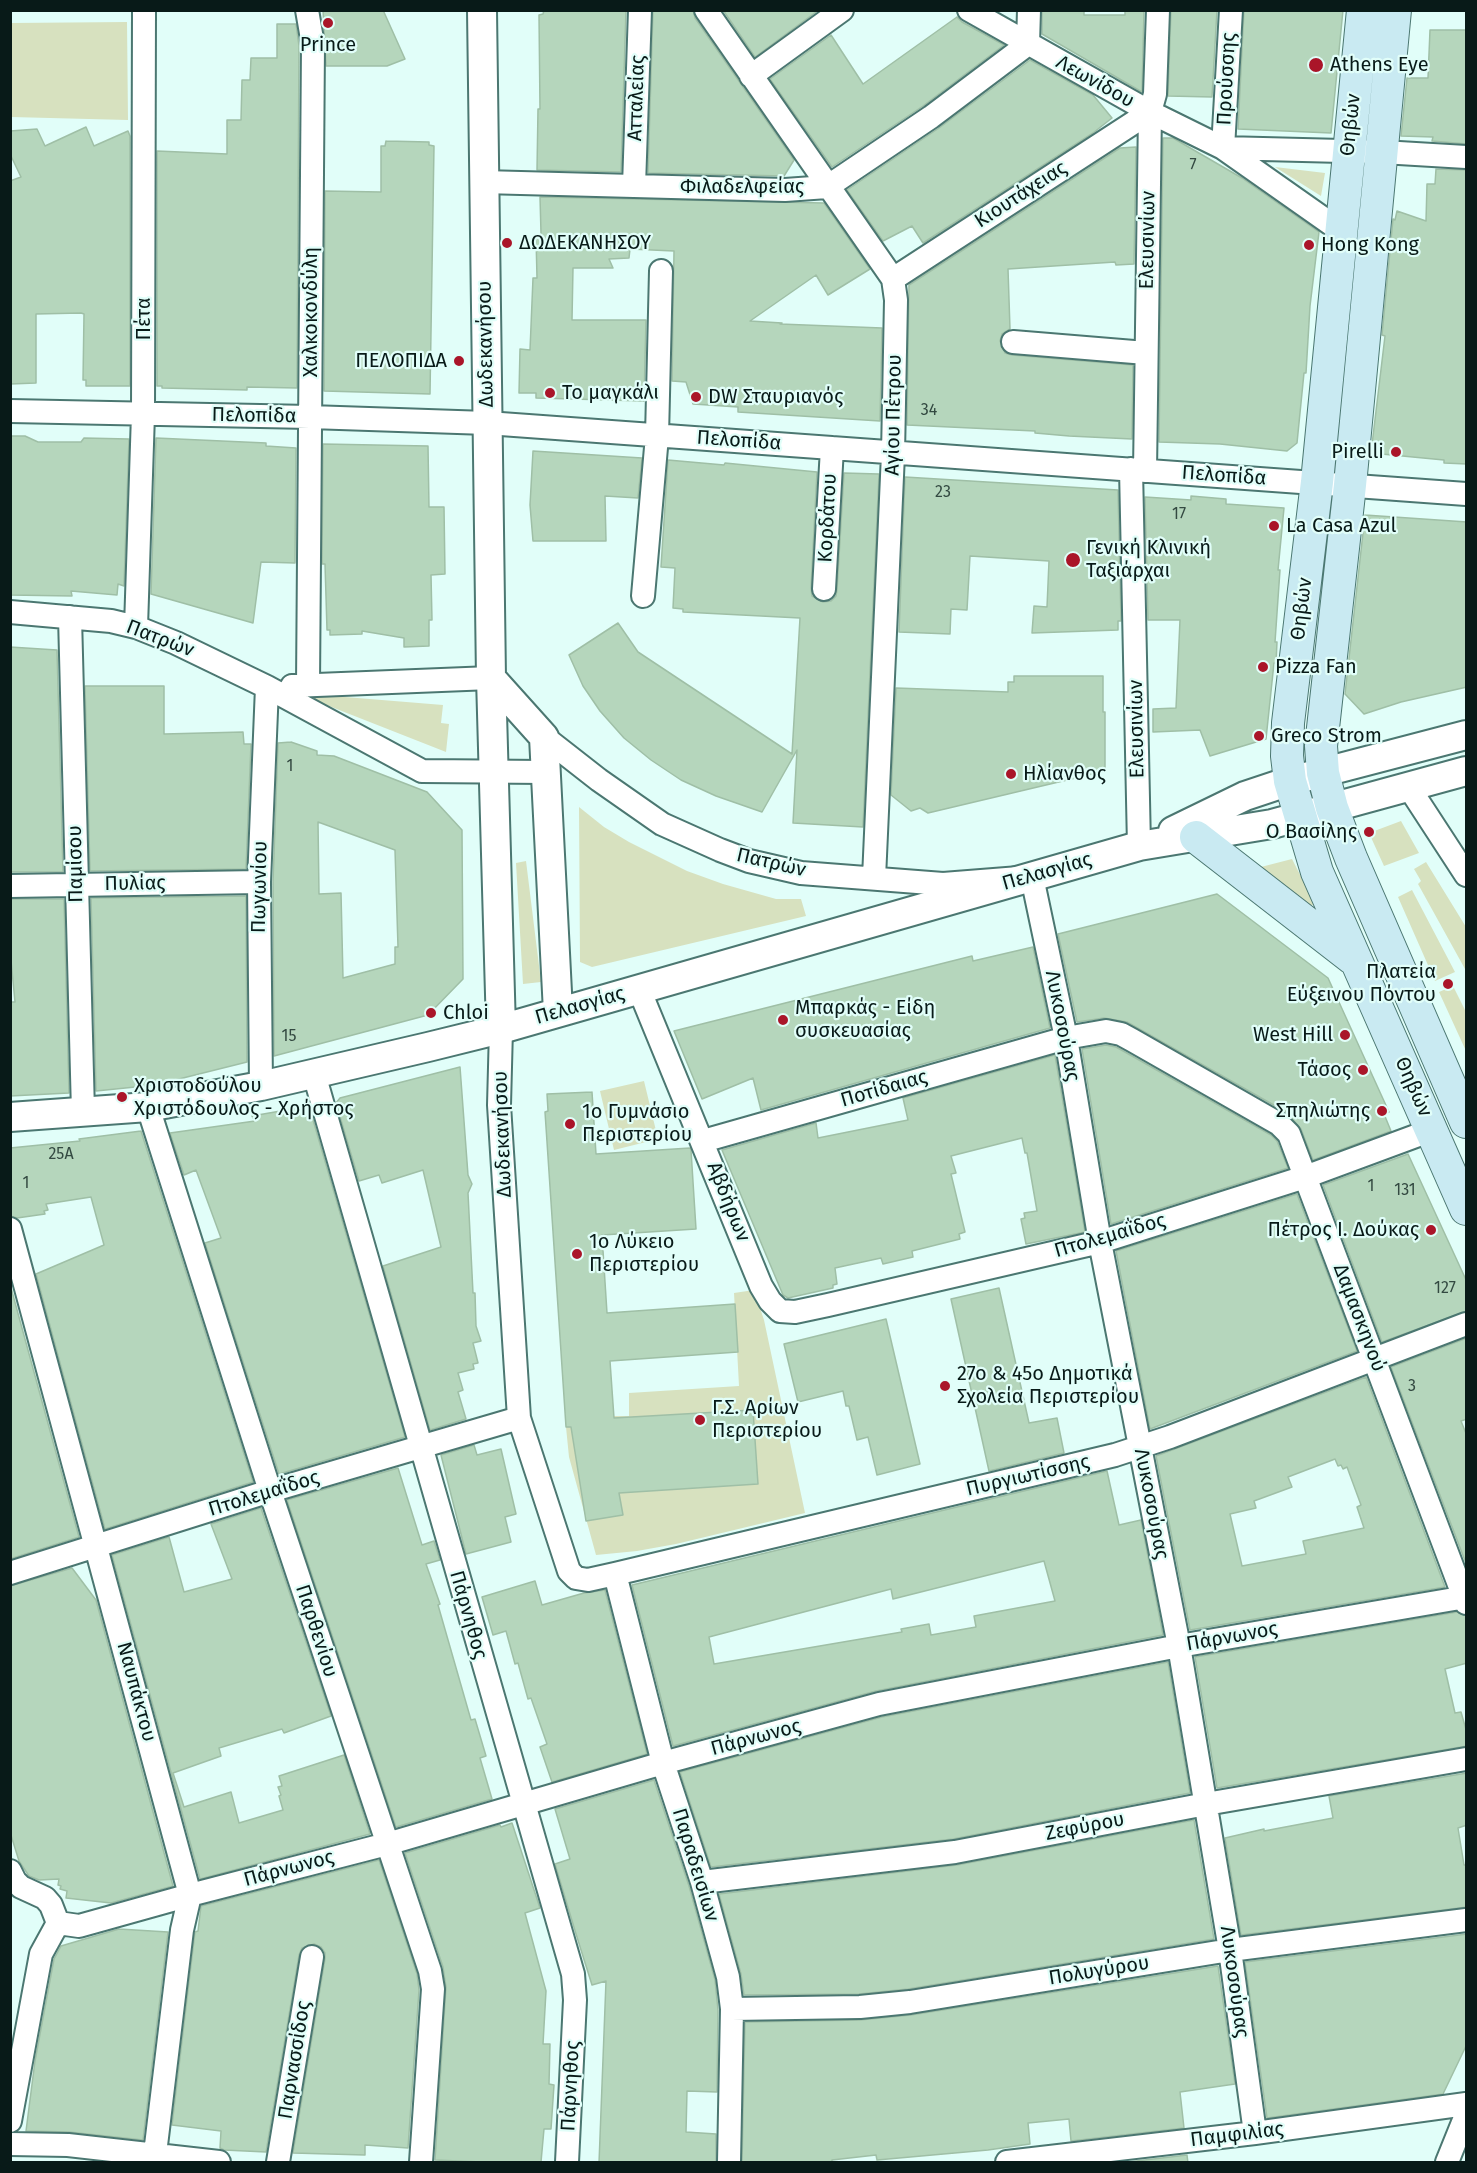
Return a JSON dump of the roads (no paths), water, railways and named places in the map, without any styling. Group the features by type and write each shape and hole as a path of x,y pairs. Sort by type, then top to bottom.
{"main road":[{"name":"Θηβών","path":"1363,10 1317,482 1288,723 1287,756 1290,781 1299,816 1317,872 1467,1209"},
{"name":"Θηβών","path":"1395,10 1350,485 1321,746 1323,773 1332,808 1351,858 1467,1122"},
{"path":"1196,837 1357,962"}],"street":[{"name":"Πέτα","path":"136,627 143,414 144,10"},
{"name":"Χαλκοκονδύλη","path":"307,10 313,45 308,686"},
{"path":"460,10 481,53"},
{"name":"Δωδεκανήσου","path":"482,10 490,678 501,1029 500,1105 519,1418 570,1571 576,1578"},
{"name":"Ατταλείας","path":"634,186 640,10"},
{"name":"Αγίου Πέτρου","path":"706,10 893,279 896,300 893,454 874,878"},
{"path":"752,76 842,10"},
{"name":"Λεωνίδου","path":"969,10 1150,112 1223,148 1341,231"},
{"path":"1028,44 1029,10"},
{"name":"Ελευσινίων","path":"1139,846 1138,470 1146,353 1150,112 1155,94 1158,10"},
{"name":"Προύσσης","path":"1223,148 1231,10"},
{"name":"Φιλαδελφείας","path":"483,182 785,190 827,186 931,117 1028,44"},
{"name":"Κιουτάχειας","path":"893,279 1150,112"},
{"path":"1223,148 1382,152 1467,157"},
{"path":"643,596 657,436 661,271"},
{"path":"1013,342 1146,353"},
{"name":"Πελοπίδα","path":"10,411 487,423 1467,494"},
{"name":"Κορδάτου","path":"824,589 832,448"},
{"name":"Πατρών","path":"10,612 70,616 111,621 136,627 176,643 267,687 422,771 546,772"},
{"name":"Παμίσου","path":"70,616 83,1112"},
{"path":"490,678 544,737 558,1012"},
{"name":"Πατρών","path":"267,687 490,678"},
{"name":"Πωγωνίου","path":"261,1086 259,882 267,687"},
{"name":"Πελασγίας","path":"1139,846 1245,796 1290,781 1467,735"},
{"name":"Πατρών","path":"544,737 637,808 662,824 749,861 801,873 943,884 1032,877"},
{"name":"Πελασγίας","path":"10,1117 148,1107 314,1074 501,1029 1139,846 1272,824 1467,771"},
{"path":"1408,786 1467,875"},
{"name":"Λυκοσούρας","path":"1032,877 1066,1038 1100,1242 1179,1646 1230,1950 1255,2133"},
{"name":"Πυλίας","path":"10,886 259,882"},
{"name":"Αβδήρων","path":"639,989 761,1286 770,1301 780,1311"},
{"name":"Δαμασκηνού","path":"1066,1038 1106,1031 1121,1034 1279,1124 1289,1134 1466,1599"},
{"name":"Ποτίδαιας","path":"703,1141 1066,1038"},
{"name":"Πάρνηθος","path":"314,1074 573,1974 575,2000 567,2163"},
{"name":"Παρθενίου","path":"148,1107 270,1491 430,1971 433,1989 421,2163"},
{"name":"Πτολεμαΐδος","path":"780,1311 795,1312 828,1305 1100,1242 1305,1177 1432,1130"},
{"name":"Ναυπάκτου","path":"10,1229 190,1895 182,1930 154,2160"},
{"name":"Πυργιωτίσσης","path":"576,1578 588,1580 615,1574 1140,1448 1467,1324"},
{"name":"Πτολεμαΐδος","path":"10,1573 270,1491 519,1418"},
{"name":"Παραδεισίων","path":"615,1574 663,1763 702,1882 728,1977 732,2009 729,2163"},
{"name":"Πάρνωνος","path":"58,1923 79,1926 387,1844 663,1763 879,1704 1179,1646 1466,1599"},
{"name":"Ζεφύρου","path":"702,1882 955,1852 1206,1804 1467,1759"},
{"path":"10,1871 21,1887 45,1898 51,1905 58,1923 41,1954 16,2047 10,2121"},
{"name":"Πολυγύρου","path":"732,2009 860,2007 910,2002 1230,1950 1467,1920"},
{"name":"Παρνασσίδος","path":"278,2163 312,1957"},
{"name":"Παμφιλίας","path":"1016,2162 1467,2104"},
{"path":"1447,2163 1467,2115"},
{"path":"10,2144 68,2145 154,2160 219,2163"}],"place":[{"name":"Prince","path":"328,23"},
{"name":"Athens Eye","path":"1316,65"},
{"name":"ΔΩΔΕΚΑΝΗΣΟΥ","path":"507,243"},
{"name":"Hong Kong","path":"1309,245"},
{"name":"ΠΕΛΟΠΙΔΑ","path":"459,361"},
{"name":"Το μαγκάλι","path":"550,393"},
{"name":"DW Σταυριανός","path":"696,397"},
{"name":"Pirelli","path":"1396,452"},
{"name":"La Casa Azul","path":"1274,526"},
{"name":"Γενική Κλινική Ταξιάρχαι","path":"1073,560"},
{"name":"Pizza Fan","path":"1263,667"},
{"name":"Greco Strom","path":"1259,736"},
{"name":"Ηλίανθος","path":"1011,774"},
{"name":"Ο Βασίλης","path":"1369,832"},
{"name":"Πλατεία Εύξεινου Πόντου","path":"1448,984"},
{"name":"Chloi","path":"431,1013"},
{"name":"Μπαρκάς - Είδη συσκευασίας","path":"783,1020"},
{"name":"West Hill","path":"1345,1035"},
{"name":"Τάσος","path":"1363,1070"},
{"name":"Χριστοδούλου Χριστόδουλος - Χρήστος","path":"122,1097"},
{"name":"Σπηλιώτης","path":"1382,1111"},
{"name":"1ο Γυμνάσιο Περιστερίου","path":"570,1124"},
{"name":"Πέτρος Ι. Δούκας","path":"1431,1230"},
{"name":"1ο Λύκειο Περιστερίου","path":"577,1254"},
{"name":"27ο & 45ο Δημοτικά Σχολεία Περιστερίου","path":"945,1386"},
{"name":"Γ.Σ. Αρίων Περιστερίου","path":"700,1420"}]}
